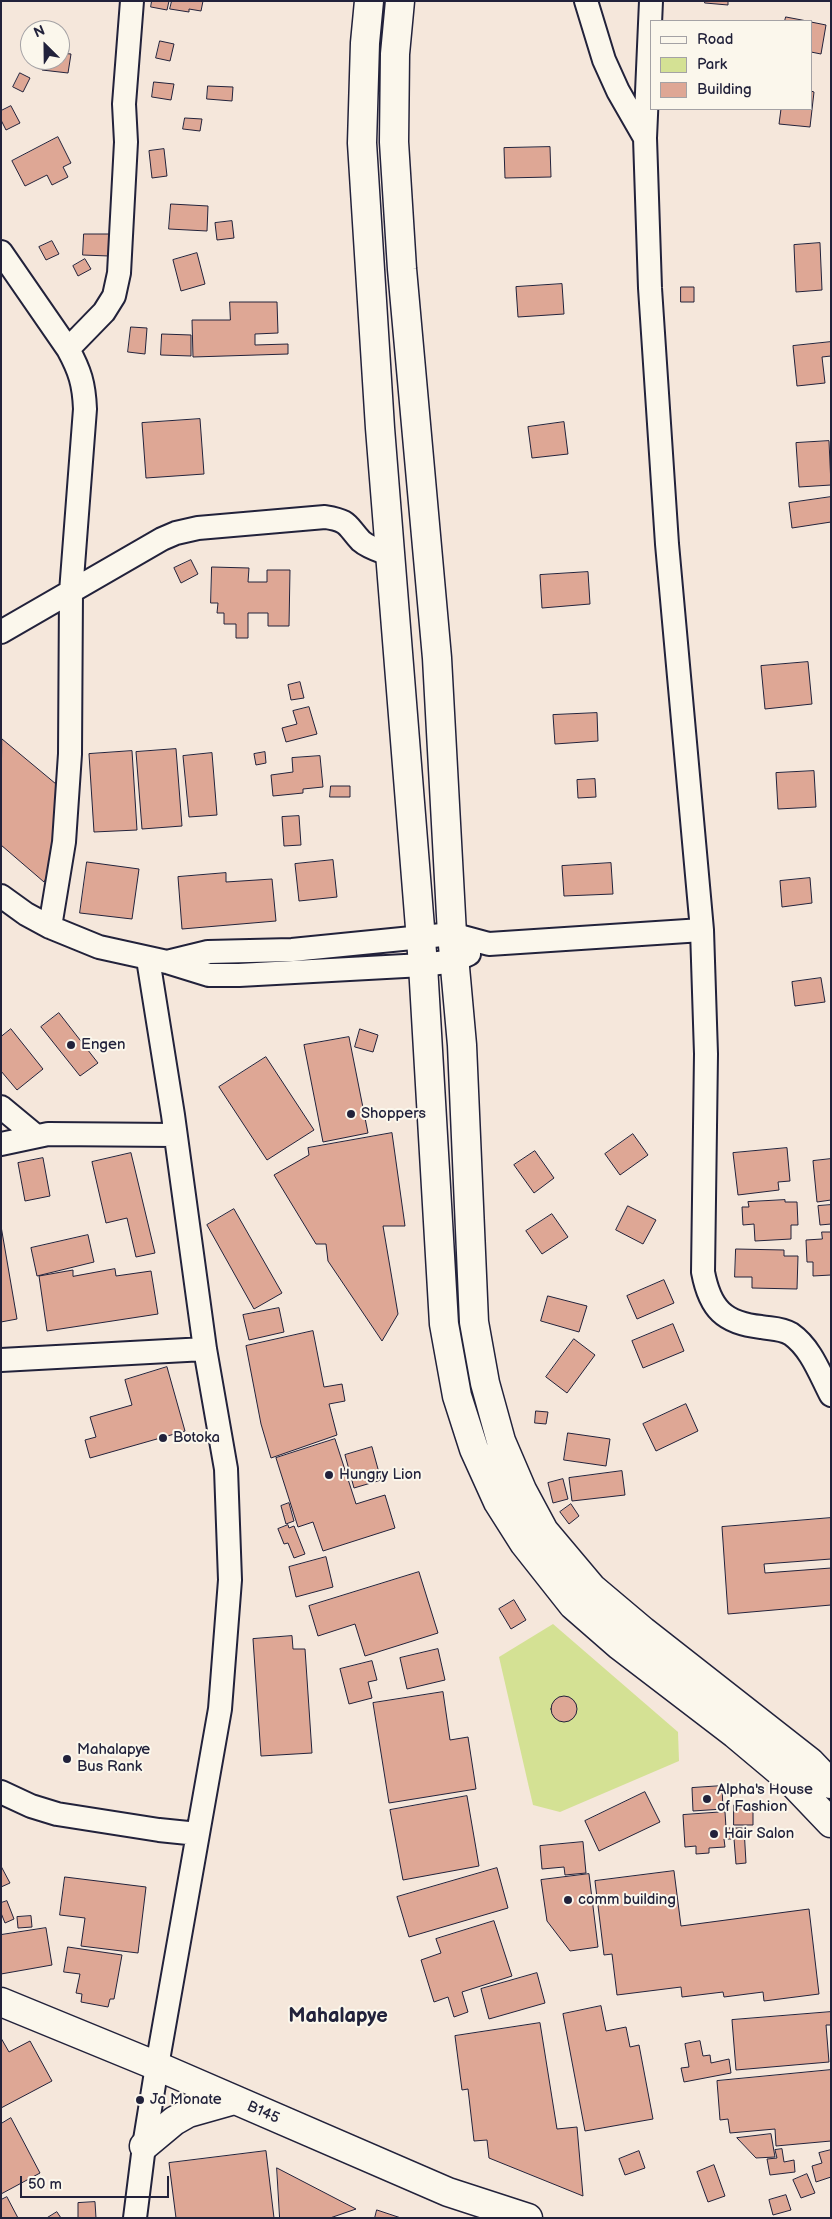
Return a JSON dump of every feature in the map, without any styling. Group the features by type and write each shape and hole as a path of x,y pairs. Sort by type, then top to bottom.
{"main road":[{"path":"369,1 365,44 362,143 380,428 423,965 444,1324 457,1396 474,1449 498,1502 524,1543 572,1605 620,1646 735,1734 792,1781 831,1823"},
{"path":"400,1 395,54 394,142 402,269 437,658 452,934 462,1045 474,1322 485,1383 499,1433 522,1490 544,1531 592,1588 643,1631 810,1762 831,1784"},
{"name":"B145","path":"1,2002 157,2066 448,2192 528,2218"},
{"path":"144,2146 174,2121 188,2113 234,2100"}],"street":[{"path":"68,349 104,312 114,296 119,273 126,142 124,104 132,1"},
{"path":"586,1 604,60 618,91 645,138"},
{"path":"650,20 651,1"},
{"path":"650,24 645,138 650,288 667,544 702,930 706,1054 704,1272 706,1286 714,1306 732,1321 760,1327 778,1328 790,1334 801,1343 810,1355 831,1395"},
{"path":"1,252 68,349 77,364 84,385 85,408 71,592 69,764 64,842 50,927"},
{"path":"1,632 162,539 176,533 198,528 326,517 339,519 348,524 362,542 391,555"},
{"path":"1,896 26,914 50,927 99,947 209,974 239,975 423,965 454,961 489,944"},
{"path":"158,960 208,952 292,950 452,934 489,944 702,930"},
{"path":"135,2218 157,2066 220,1709 230,1580 226,1469 205,1349 175,1135 158,960"},
{"path":"1,1107 36,1136"},
{"path":"1,1144 48,1134 175,1135"},
{"path":"1,1360 205,1349"},
{"path":"1,1792 31,1806 57,1814 159,1830 198,1834"}],"green space":[{"path":"553,1624 678,1732 679,1761 560,1812 533,1805 499,1657"}],"building":[{"path":"152,1 169,1 167,10 151,7"},
{"path":"172,1 203,1 201,11 189,9 189,12 170,9"},
{"path":"705,1 728,1 728,5 705,3"},
{"path":"786,17 802,20 785,20"},
{"path":"812,22 826,25 821,54 812,52"},
{"path":"160,41 174,44 170,61 156,58"},
{"path":"42,70 68,70 68,73"},
{"path":"20,73 30,78 23,92 13,87"},
{"path":"154,82 174,84 171,100 152,97"},
{"path":"208,86 233,87 232,101 207,99"},
{"path":"812,91 814,92 812,110"},
{"path":"11,106 20,123 6,130 1,120 1,111"},
{"path":"781,110 812,110 810,127 779,124"},
{"path":"185,118 202,119 200,131 183,129"},
{"path":"58,137 71,163 63,167 68,177 52,185 47,175 25,186 12,161"},
{"path":"550,147 551,177 505,178 504,148"},
{"path":"164,149 167,176 152,178 149,151"},
{"path":"171,204 208,206 207,231 169,229"},
{"path":"232,221 234,238 217,240 215,223"},
{"path":"84,234 109,234 109,256 83,255"},
{"path":"52,241 59,254 46,260 39,247"},
{"path":"820,243 822,290 796,292 794,245"},
{"path":"197,253 205,284 181,291 173,260"},
{"path":"85,259 91,269 78,276 73,266"},
{"path":"562,284 564,314 518,317 516,287"},
{"path":"681,287 694,287 694,302 681,302"},
{"path":"230,302 277,302 278,333 255,334 255,345 288,344 288,354 193,357 192,320 230,320"},
{"path":"131,327 147,328 145,354 128,352"},
{"path":"162,334 191,335 191,356 161,355"},
{"path":"831,342 831,356 822,357 825,383 797,386 793,346"},
{"path":"200,419 204,474 146,478 142,423"},
{"path":"564,422 568,454 532,458 528,427"},
{"path":"829,441 831,485 799,487 796,443"},
{"path":"831,497 831,522 792,528 789,503"},
{"path":"191,560 198,574 181,583 174,568"},
{"path":"212,567 249,568 248,582 267,582 267,570 290,570 289,626 268,626 268,613 248,613 248,638 236,638 236,624 224,624 224,613 217,613 218,603 211,603"},
{"path":"588,572 590,604 542,608 540,575"},
{"path":"808,662 812,704 765,709 761,666"},
{"path":"300,682 304,698 291,700 288,685"},
{"path":"309,707 317,734 286,742 282,728 297,724 293,711"},
{"path":"597,713 598,741 555,744 553,715"},
{"path":"2,739 62,789 56,860 44,882 1,845"},
{"path":"176,749 182,826 142,829 136,752"},
{"path":"132,751 137,830 94,832 89,754"},
{"path":"265,752 266,763 256,765 254,754"},
{"path":"212,753 217,815 189,817 183,756"},
{"path":"320,756 323,787 303,789 303,793 273,796 271,775 293,772 292,758"},
{"path":"814,771 816,807 778,809 776,773"},
{"path":"595,779 596,797 578,798 577,780"},
{"path":"331,786 350,786 350,797 330,797"},
{"path":"299,816 301,845 284,846 282,817"},
{"path":"333,860 337,897 299,901 295,864"},
{"path":"87,862 139,869 132,919 80,913"},
{"path":"611,863 613,894 564,896 562,866"},
{"path":"226,873 226,882 272,879 276,921 182,929 178,877"},
{"path":"810,878 812,903 782,907 780,881"},
{"path":"821,978 825,1002 795,1006 792,982"},
{"path":"59,1013 98,1063 80,1076 41,1027"},
{"path":"11,1029 43,1069 17,1090 1,1071 1,1037"},
{"path":"360,1029 378,1035 373,1052 355,1047"},
{"path":"349,1037 368,1133 323,1142 304,1045"},
{"path":"266,1057 314,1130 267,1160 219,1087"},
{"path":"392,1133 405,1226 383,1226 398,1314 382,1341 328,1261 326,1244 316,1244 274,1175 309,1155 308,1148"},
{"path":"633,1134 648,1155 620,1175 605,1154"},
{"path":"787,1148 790,1181 778,1182 779,1190 738,1195 733,1153"},
{"path":"535,1151 554,1178 534,1193 514,1165"},
{"path":"131,1153 155,1253 136,1257 127,1218 106,1223 92,1162"},
{"path":"43,1158 50,1196 25,1201 18,1163"},
{"path":"831,1159 831,1200 817,1202 813,1161"},
{"path":"785,1200 785,1202 797,1202 798,1225 791,1225 791,1239 755,1241 754,1224 743,1225 742,1207 749,1207 748,1202"},
{"path":"831,1205 831,1224 820,1225 818,1206"},
{"path":"628,1206 656,1220 643,1244 616,1230"},
{"path":"234,1209 282,1293 254,1309 207,1225"},
{"path":"552,1214 568,1237 542,1254 526,1231"},
{"path":"1,1226 17,1319 1,1322"},
{"path":"822,1232 831,1232 831,1275 813,1276 813,1262 807,1262 806,1240 822,1239"},
{"path":"88,1235 94,1262 37,1276 31,1248"},
{"path":"736,1249 784,1250 784,1256 798,1256 797,1289 752,1288 752,1277 735,1277"},
{"path":"115,1269 116,1276 151,1271 158,1314 47,1331 39,1276 73,1270 73,1276"},
{"path":"664,1280 674,1303 637,1319 627,1296"},
{"path":"548,1296 587,1306 579,1332 541,1321"},
{"path":"279,1308 284,1332 249,1340 243,1315"},
{"path":"673,1324 684,1351 643,1368 632,1341"},
{"path":"313,1331 324,1387 342,1384 345,1401 329,1404 337,1435 271,1458 261,1424 246,1346"},
{"path":"574,1339 595,1355 567,1393 546,1377"},
{"path":"167,1367 185,1431 90,1458 85,1440 96,1437 90,1417 132,1405 125,1380"},
{"path":"686,1404 698,1431 656,1451 643,1424"},
{"path":"536,1411 548,1412 546,1424 535,1423"},
{"path":"568,1433 610,1439 606,1466 564,1460"},
{"path":"335,1439 356,1504 385,1495 395,1528 323,1551 313,1522 298,1527 276,1458"},
{"path":"372,1447 381,1480 354,1488 345,1455"},
{"path":"622,1471 625,1495 572,1501 569,1478"},
{"path":"563,1479 568,1499 553,1503 548,1483"},
{"path":"289,1503 294,1521 286,1524 281,1506"},
{"path":"571,1504 579,1516 569,1524 560,1512"},
{"path":"831,1518 831,1559 764,1564 765,1573 831,1568 831,1605 728,1614 722,1527"},
{"path":"288,1525 289,1528 294,1526 305,1554 294,1558 288,1543 284,1544 278,1529"},
{"path":"326,1557 333,1587 296,1597 289,1567"},
{"path":"419,1572 438,1633 365,1656 355,1624 318,1636 309,1606"},
{"path":"514,1600 526,1620 511,1629 499,1609"},
{"path":"292,1636 293,1649 305,1649 312,1753 261,1756 253,1639"},
{"path":"438,1649 445,1680 407,1689 400,1658"},
{"path":"372,1661 377,1680 368,1682 372,1698 349,1704 340,1669"},
{"path":"443,1692 450,1740 468,1737 476,1789 389,1803 373,1703"},
{"path":"564,1696 573,1700 577,1709 573,1718 564,1722 555,1718 551,1709 555,1700"},
{"name":"Alpha's House of Fashion","path":"722,1786 723,1809 693,1811 692,1788"},
{"path":"645,1792 660,1822 599,1851 585,1821"},
{"path":"467,1796 479,1866 403,1880 390,1810"},
{"path":"734,1805 753,1805 753,1825 734,1825"},
{"name":"Hair Salon","path":"725,1812 726,1828 744,1828 746,1863 736,1864 734,1839 724,1839 725,1847 709,1848 709,1853 696,1854 696,1846 685,1847 683,1815"},
{"path":"583,1842 586,1873 565,1875 564,1867 542,1869 540,1846"},
{"path":"497,1868 508,1908 409,1937 397,1897"},
{"path":"1,1869 10,1883 1,1887"},
{"path":"674,1871 681,1926 809,1909 819,1994 764,2001 763,1992 724,1997 723,1992 682,1997 681,1987 617,1995 612,1954 604,1955 595,1881"},
{"name":"comm building","path":"589,1874 598,1947 570,1951 547,1921 541,1880"},
{"path":"65,1877 146,1887 138,1953 81,1946 85,1918 60,1915"},
{"path":"7,1901 14,1919 5,1923 1,1913 1,1903"},
{"path":"31,1916 32,1927 18,1928 17,1917"},
{"path":"494,1921 512,1976 462,1992 468,2012 454,2017 448,1997 434,2002 421,1960 441,1953 436,1939"},
{"path":"46,1928 52,1965 1,1974 1,1935"},
{"path":"68,1947 122,1955 114,1999 110,1999 108,2007 81,2002 82,1994 76,1993 80,1974 64,1972"},
{"path":"537,1973 545,2003 489,2019 481,1989"},
{"path":"601,2006 606,2031 626,2027 630,2047 639,2045 653,2119 585,2131 563,2014"},
{"path":"831,2012 831,2025 826,2025 829,2062 736,2070 732,2020"},
{"path":"540,2023 557,2129 577,2127 583,2196 489,2158 487,2140 474,2141 468,2089 462,2090 455,2036"},
{"path":"1,2038 9,2052 30,2041 52,2081 1,2108"},
{"path":"700,2041 703,2056 710,2055 711,2063 729,2059 731,2073 684,2082 681,2068 689,2067 685,2044"},
{"path":"831,2070 831,2141 776,2146 775,2129 730,2133 728,2119 720,2120 717,2081"},
{"path":"11,2118 40,2173 1,2194 1,2124"},
{"path":"771,2134 775,2157 756,2158 737,2138"},
{"path":"782,2149 784,2162 794,2160 795,2172 770,2175 767,2159 777,2158 775,2150"},
{"path":"831,2150 831,2177 816,2182 812,2166 822,2163 819,2153"},
{"path":"266,2151 274,2218 176,2218 169,2163"},
{"path":"639,2151 645,2168 625,2175 619,2159"},
{"path":"714,2165 725,2196 708,2202 697,2172"},
{"path":"277,2168 356,2209 330,2218 280,2218"},
{"path":"807,2174 815,2193 801,2198 793,2180"},
{"path":"786,2195 791,2210 773,2215 769,2200"},
{"path":"7,2197 18,2218 1,2218 1,2200"},
{"path":"95,2202 96,2218 78,2218 78,2203"},
{"path":"377,2210 401,2218 375,2218"},
{"path":"57,2212 61,2218 47,2218"}],"place":[{"name":"Engen","path":"71,1045"},
{"name":"Shoppers","path":"351,1114"},
{"name":"Botoka","path":"163,1438"},
{"name":"Hungry Lion","path":"329,1475"},
{"name":"Mahalapye Bus Rank","path":"67,1759"},
{"name":"Alpha's House of Fashion","path":"707,1799"},
{"name":"Hair Salon","path":"714,1834"},
{"name":"comm building","path":"568,1900"},
{"name":"Ja Monate","path":"140,2100"}],"district":[{"name":"Mahalapye","path":"338,2017"}]}
